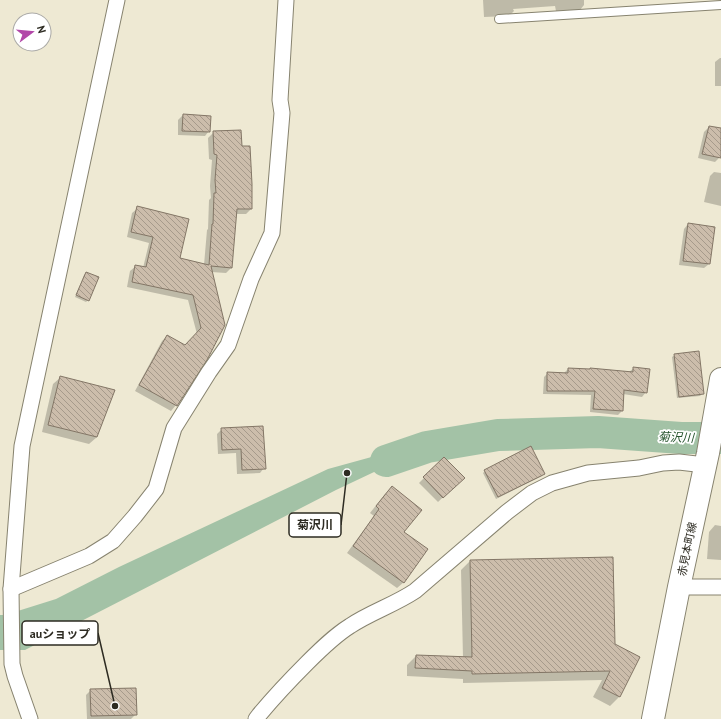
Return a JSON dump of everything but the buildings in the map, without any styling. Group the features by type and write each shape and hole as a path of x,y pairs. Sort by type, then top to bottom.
{"main road":[{"name":"赤見本町線","path":"654,719 721,379"}],"street":[{"path":"30,719 12,664 12,589 22,446 116,0"},
{"path":"12,589 89,556 113,542 156,489 174,428 209,372 228,345 252,279 272,233 282,113 280,100 286,0"},
{"path":"256,719 284,686 318,652 340,633 370,614 404,599 415,591 507,512 532,493 552,483 588,473 706,459"},
{"path":"679,587 721,587"}],"lane":[{"path":"499,19 721,5"}],"shaded area":[{"path":"427,447 336,490 25,650 0,650 0,615 5,615 56,599 119,567 328,469 386,453"}],"waterway":[{"name":"菊沢川","path":"386,461 427,447 498,435 598,432 681,438 721,438"}],"place":[{"name":"菊沢川","path":"347,473"},
{"name":"auショップ","path":"115,706"}]}
